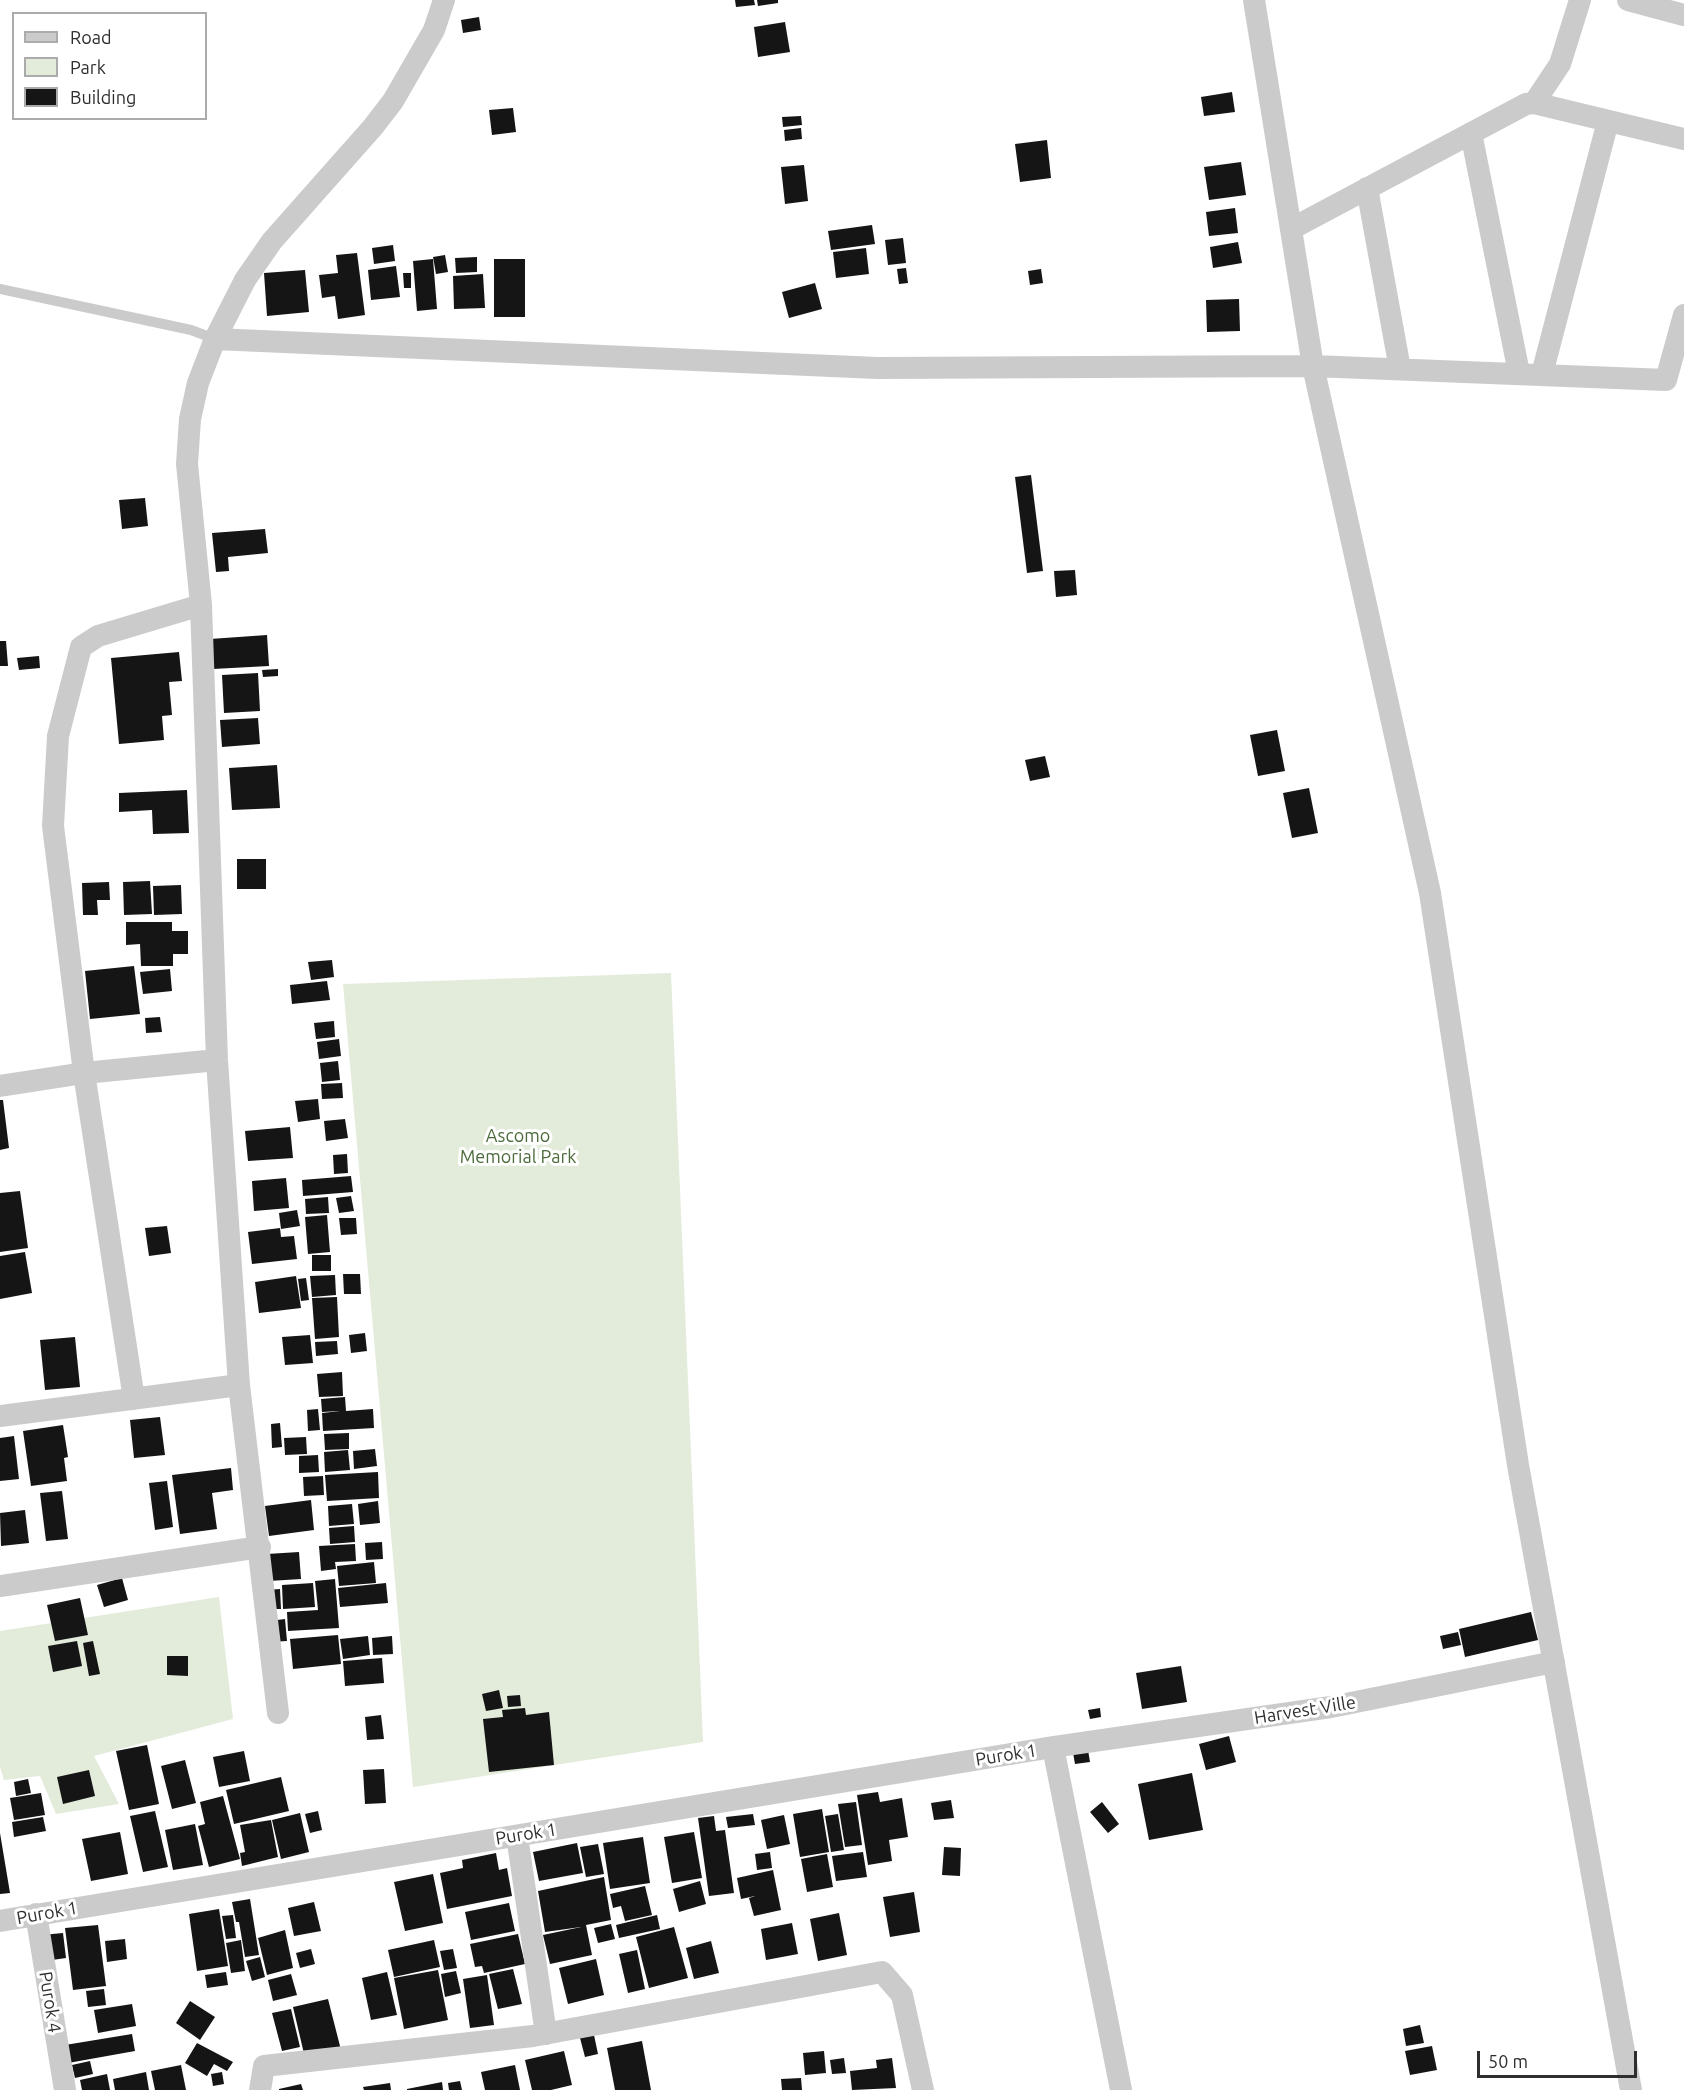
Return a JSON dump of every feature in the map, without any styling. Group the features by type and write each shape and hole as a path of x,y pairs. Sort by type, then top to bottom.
{"street":[{"path":"279,1713 239,1385 217,1060 201,605 187,464 190,419 198,383 230,304 272,241 373,127 393,101 434,30 444,0"},
{"path":"1254,0 1313,366 1430,893 1518,1465 1631,2090"},
{"path":"1291,229 1534,103 1560,64 1580,0"},
{"path":"1628,0 1684,15"},
{"path":"1534,103 1684,139"},
{"path":"1542,374 1608,121"},
{"path":"1471,134 1519,373"},
{"path":"1367,188 1400,369"},
{"path":"215,339 878,368 1313,366 1666,380 1684,315"},
{"path":"134,1399 84,1073 53,826 58,736 81,647 98,636 201,605"},
{"path":"0,1086 84,1073 217,1060"},
{"path":"0,1416 239,1385"},
{"path":"0,1586 260,1547"},
{"name":"Harvest Ville","path":"1053,1747 1331,1707 1554,1662"},
{"path":"1053,1747 1121,2090"},
{"name":"Purok 1","path":"0,1921 1053,1747"},
{"path":"517,1836 546,2034"},
{"name":"Purok 4","path":"36,1914 64,2090"},
{"path":"260,2090 264,2066 546,2034 882,1972 902,1995 923,2090"}],"lane":[{"path":"0,290 191,330 215,339"}],"green space":[{"name":"Ascomo Memorial Park","path":"671,973 703,1742 413,1787 343,984"},
{"path":"219,1597 233,1719 94,1756 119,1804 56,1814 40,1776 4,1780 0,1767 0,1631"}],"building":[{"path":"735,0 754,0 755,5 736,7"},
{"path":"757,0 778,0 778,3 758,6"},
{"path":"479,17 481,30 463,33 461,20"},
{"path":"785,22 790,52 758,57 754,27"},
{"path":"1232,92 1235,112 1204,116 1201,97"},
{"path":"513,108 516,132 492,135 489,110"},
{"path":"801,116 802,125 783,127 782,117"},
{"path":"801,128 802,139 785,141 784,130"},
{"path":"1047,140 1051,178 1020,182 1015,144"},
{"path":"1241,162 1246,195 1209,200 1204,167"},
{"path":"804,165 808,201 785,204 781,167"},
{"path":"1235,208 1238,233 1209,236 1206,212"},
{"path":"872,225 875,244 831,250 828,231"},
{"path":"903,238 906,263 888,265 885,240"},
{"path":"1238,242 1242,263 1213,268 1210,247"},
{"path":"393,245 395,261 374,264 372,248"},
{"path":"866,248 869,274 836,278 833,252"},
{"path":"357,253 365,315 338,319 335,296 322,298 319,275 338,273 336,255"},
{"path":"445,255 448,272 436,274 433,257"},
{"path":"477,257 477,272 456,273 455,258"},
{"path":"433,259 437,309 417,311 413,261"},
{"path":"494,259 525,259 525,317 494,317"},
{"path":"396,266 400,297 371,300 368,270"},
{"path":"906,268 908,283 899,284 897,269"},
{"path":"1041,269 1043,283 1030,285 1028,271"},
{"path":"305,270 309,312 267,316 264,273"},
{"path":"403,273 411,273 411,288 404,288"},
{"path":"483,274 485,308 454,309 453,276"},
{"path":"815,283 822,309 789,318 782,292"},
{"path":"1239,299 1240,331 1207,332 1206,300"},
{"path":"1031,475 1043,571 1027,573 1015,477"},
{"path":"145,498 148,526 122,529 119,500"},
{"path":"265,529 268,553 228,557 229,571 216,572 212,533"},
{"path":"1075,570 1077,595 1056,597 1054,571"},
{"path":"267,635 269,666 213,669 210,639"},
{"path":"0,641 6,641 8,666 0,666"},
{"path":"179,652 182,681 169,682 172,715 162,716 164,740 119,744 111,658"},
{"path":"39,656 40,668 19,670 17,658"},
{"path":"278,669 278,676 263,677 262,670"},
{"path":"258,673 260,711 224,713 222,675"},
{"path":"258,718 260,744 222,747 220,720"},
{"path":"1277,730 1285,771 1258,776 1250,735"},
{"path":"1045,756 1050,777 1030,781 1025,760"},
{"path":"277,765 280,808 232,810 229,768"},
{"path":"1309,788 1318,833 1292,838 1283,793"},
{"path":"187,790 189,833 153,834 152,810 119,812 119,793"},
{"path":"237,859 266,859 266,889 237,889"},
{"path":"150,881 152,914 124,915 123,882"},
{"path":"109,882 110,900 97,900 98,915 83,915 82,883"},
{"path":"181,885 182,914 154,915 153,886"},
{"path":"126,922 172,922 172,931 188,931 188,954 173,954 173,966 141,966 140,944 126,945"},
{"path":"332,960 334,977 311,980 308,962"},
{"path":"134,966 140,1014 90,1019 85,971"},
{"path":"170,969 172,991 143,994 140,972"},
{"path":"327,981 330,1000 292,1004 290,985"},
{"path":"160,1017 162,1032 146,1033 145,1018"},
{"path":"334,1021 335,1037 316,1039 314,1023"},
{"path":"339,1039 341,1056 319,1059 317,1042"},
{"path":"338,1061 340,1080 322,1082 320,1063"},
{"path":"342,1083 343,1098 322,1099 321,1084"},
{"path":"318,1099 320,1119 298,1122 295,1101"},
{"path":"0,1100 3,1100 9,1148 0,1150"},
{"path":"345,1119 348,1138 326,1141 324,1121"},
{"path":"290,1127 293,1158 248,1161 245,1131"},
{"path":"347,1154 348,1173 334,1174 333,1155"},
{"path":"351,1176 353,1192 303,1196 302,1180"},
{"path":"286,1178 289,1208 254,1211 252,1181"},
{"path":"20,1191 28,1248 0,1252 0,1193"},
{"path":"351,1196 354,1211 339,1213 336,1198"},
{"path":"328,1197 329,1213 306,1214 305,1199"},
{"path":"297,1210 300,1226 281,1229 279,1213"},
{"path":"327,1215 330,1252 308,1254 305,1217"},
{"path":"339,1218 356,1218 357,1234 341,1235"},
{"path":"167,1226 171,1253 149,1256 145,1228"},
{"path":"280,1228 281,1237 294,1236 297,1259 252,1264 248,1232"},
{"path":"25,1252 32,1293 0,1299 0,1256"},
{"path":"312,1255 331,1255 331,1271 312,1271"},
{"path":"343,1274 360,1274 361,1294 344,1294"},
{"path":"335,1275 336,1295 312,1297 310,1276"},
{"path":"296,1276 301,1308 259,1313 255,1282"},
{"path":"306,1278 309,1300 301,1301 298,1279"},
{"path":"337,1297 339,1337 315,1339 312,1298"},
{"path":"365,1333 367,1351 351,1353 349,1335"},
{"path":"310,1335 313,1363 285,1365 282,1337"},
{"path":"75,1337 80,1387 45,1390 40,1340"},
{"path":"337,1341 338,1354 316,1356 315,1342"},
{"path":"342,1372 343,1396 319,1397 317,1374"},
{"path":"345,1397 346,1411 373,1409 374,1428 323,1431 322,1413 340,1411 322,1412 321,1399"},
{"path":"318,1409 320,1430 308,1431 307,1410"},
{"path":"160,1417 165,1455 134,1458 130,1420"},
{"path":"280,1423 282,1447 272,1448 271,1424"},
{"path":"63,1425 68,1457 64,1458 67,1481 31,1486 23,1431"},
{"path":"349,1433 349,1449 325,1450 324,1434"},
{"path":"14,1436 19,1479 0,1481 0,1438"},
{"path":"306,1437 307,1454 285,1455 284,1438"},
{"path":"375,1449 377,1466 354,1469 353,1451"},
{"path":"348,1450 350,1470 325,1472 324,1452"},
{"path":"318,1455 319,1472 299,1473 299,1456"},
{"path":"231,1468 233,1490 212,1493 217,1529 180,1534 172,1475"},
{"path":"378,1472 379,1498 327,1501 325,1475"},
{"path":"323,1476 324,1495 304,1496 303,1477"},
{"path":"167,1481 173,1527 155,1530 149,1483"},
{"path":"62,1491 68,1539 46,1541 40,1493"},
{"path":"311,1500 314,1530 269,1536 265,1506"},
{"path":"378,1501 380,1523 360,1525 358,1504"},
{"path":"352,1504 354,1524 329,1526 328,1506"},
{"path":"25,1510 29,1543 1,1546 0,1513"},
{"path":"354,1526 355,1542 330,1544 329,1528"},
{"path":"382,1542 383,1559 366,1560 365,1543"},
{"path":"355,1544 356,1561 335,1562 336,1569 321,1571 319,1546"},
{"path":"299,1552 301,1579 269,1581 267,1554"},
{"path":"374,1562 376,1583 339,1586 337,1566"},
{"path":"122,1578 128,1600 104,1607 97,1585"},
{"path":"335,1579 339,1628 288,1631 287,1612 318,1610 315,1581"},
{"path":"313,1583 315,1607 283,1609 282,1585"},
{"path":"386,1583 388,1603 340,1607 338,1588"},
{"path":"280,1589 281,1609 267,1609 266,1590"},
{"path":"80,1598 88,1635 55,1641 47,1605"},
{"path":"1531,1612 1538,1640 1465,1657 1459,1629"},
{"path":"285,1619 287,1641 271,1642 269,1621"},
{"path":"1458,1632 1461,1645 1443,1649 1440,1636"},
{"path":"338,1635 341,1664 293,1669 290,1639"},
{"path":"368,1636 370,1655 343,1659 340,1639"},
{"path":"392,1636 393,1654 373,1655 372,1638"},
{"path":"77,1641 82,1666 53,1672 48,1646"},
{"path":"93,1641 100,1674 89,1676 83,1643"},
{"path":"167,1656 188,1656 188,1676 167,1675"},
{"path":"382,1658 384,1683 345,1686 343,1661"},
{"path":"1181,1666 1187,1702 1142,1709 1136,1673"},
{"path":"499,1690 503,1708 486,1711 482,1694"},
{"path":"520,1695 521,1706 508,1707 507,1696"},
{"path":"525,1708 526,1715 549,1712 554,1765 489,1772 483,1719 503,1717 502,1710"},
{"path":"1100,1708 1101,1717 1090,1719 1088,1710"},
{"path":"381,1715 384,1739 367,1740 365,1717"},
{"path":"1229,1736 1236,1762 1206,1770 1199,1744"},
{"path":"1087,1744 1090,1762 1075,1764 1072,1747"},
{"path":"147,1745 159,1804 129,1810 116,1751"},
{"path":"244,1751 250,1781 219,1787 213,1757"},
{"path":"185,1760 196,1803 172,1809 161,1766"},
{"path":"384,1769 386,1803 365,1804 363,1770"},
{"path":"89,1770 95,1796 63,1804 57,1777"},
{"path":"1192,1773 1203,1830 1149,1840 1138,1784"},
{"path":"281,1777 289,1811 234,1824 226,1790"},
{"path":"28,1779 31,1793 16,1796 14,1782"},
{"path":"878,1792 880,1802 902,1798 908,1837 889,1840 892,1861 868,1865 857,1795"},
{"path":"41,1793 45,1815 14,1820 10,1798"},
{"path":"223,1796 240,1859 209,1867 198,1826 205,1824 200,1802"},
{"path":"951,1800 954,1818 934,1820 931,1803"},
{"path":"856,1802 862,1845 845,1847 838,1804"},
{"path":"1102,1802 1119,1824 1108,1833 1090,1812"},
{"path":"822,1809 829,1852 800,1857 793,1814"},
{"path":"155,1811 168,1867 143,1872 130,1816"},
{"path":"318,1811 322,1830 310,1833 305,1814"},
{"path":"300,1813 309,1852 281,1859 272,1820"},
{"path":"753,1814 755,1825 728,1828 726,1817"},
{"path":"838,1814 844,1850 831,1852 825,1816"},
{"path":"784,1815 790,1844 767,1849 761,1820"},
{"path":"714,1816 716,1831 725,1830 734,1893 709,1896 698,1818"},
{"path":"43,1817 46,1831 14,1837 12,1822"},
{"path":"271,1820 278,1857 242,1866 240,1853 245,1852 240,1825"},
{"path":"195,1824 203,1865 173,1870 165,1830"},
{"path":"120,1832 128,1874 91,1881 82,1839"},
{"path":"694,1832 702,1878 672,1883 664,1837"},
{"path":"0,1833 10,1893 0,1894"},
{"path":"643,1837 650,1883 610,1889 603,1843"},
{"path":"577,1843 583,1873 539,1881 533,1852"},
{"path":"598,1844 604,1874 586,1877 580,1847"},
{"path":"944,1847 961,1848 960,1876 942,1875"},
{"path":"770,1852 772,1868 757,1870 755,1854"},
{"path":"863,1852 867,1877 836,1881 832,1856"},
{"path":"496,1853 499,1870 507,1868 512,1896 447,1909 440,1873 463,1868 462,1860"},
{"path":"827,1854 833,1887 807,1892 801,1859"},
{"path":"773,1870 781,1910 754,1916 749,1898 755,1896 741,1899 737,1878"},
{"path":"433,1874 443,1923 405,1931 394,1882"},
{"path":"604,1877 611,1920 586,1925 592,1955 550,1964 543,1935 581,1927 545,1932 538,1891"},
{"path":"700,1881 706,1904 679,1912 673,1889"},
{"path":"645,1886 652,1915 625,1921 621,1906 613,1908 610,1894"},
{"path":"914,1892 920,1932 890,1937 883,1897"},
{"path":"250,1899 259,1955 245,1957 239,1922 236,1922 232,1902"},
{"path":"314,1902 321,1931 294,1936 288,1908"},
{"path":"509,1903 515,1931 471,1940 465,1912"},
{"path":"219,1909 228,1966 197,1971 189,1914"},
{"path":"839,1913 847,1955 818,1961 810,1919"},
{"path":"233,1915 236,1938 226,1939 222,1916"},
{"path":"657,1915 660,1929 619,1938 616,1925"},
{"path":"792,1923 798,1954 766,1960 761,1929"},
{"path":"611,1924 615,1939 598,1943 594,1928"},
{"path":"98,1925 106,1986 73,1990 65,1928"},
{"path":"674,1927 688,1978 649,1988 636,1937"},
{"path":"285,1930 293,1968 267,1975 258,1938"},
{"path":"63,1933 66,1958 45,1961 42,1935"},
{"path":"518,1934 525,1964 484,1973 482,1966 475,1967 470,1944"},
{"path":"125,1939 127,1959 107,1962 105,1941"},
{"path":"241,1940 245,1971 231,1973 226,1943"},
{"path":"434,1940 440,1967 394,1977 388,1950"},
{"path":"711,1941 719,1973 694,1979 686,1948"},
{"path":"311,1949 315,1964 300,1968 296,1953"},
{"path":"453,1949 457,1968 444,1970 440,1951"},
{"path":"637,1950 645,1989 628,1993 619,1954"},
{"path":"260,1957 265,1977 252,1981 246,1961"},
{"path":"596,1959 604,1995 568,2004 559,1968"},
{"path":"513,1969 522,2004 498,2009 489,1974"},
{"path":"438,1970 448,2020 404,2029 394,1978"},
{"path":"456,1971 461,1993 445,1997 441,1974"},
{"path":"226,1972 228,1985 207,1988 205,1975"},
{"path":"387,1972 397,2015 371,2020 362,1978"},
{"path":"291,1974 297,1995 273,2001 268,1980"},
{"path":"487,1975 494,2025 470,2028 463,1979"},
{"path":"104,1989 106,2005 88,2007 86,1991"},
{"path":"328,1999 341,2050 305,2058 293,2007"},
{"path":"190,2001 215,2017 200,2040 176,2023"},
{"path":"132,2004 136,2026 98,2033 94,2010"},
{"path":"291,2009 300,2047 282,2051 272,2013"},
{"path":"1420,2025 1424,2043 1406,2046 1403,2029"},
{"path":"132,2034 135,2051 68,2063 65,2045"},
{"path":"594,2035 598,2054 585,2057 580,2038"},
{"path":"642,2041 651,2090 615,2090 607,2048"},
{"path":"197,2043 233,2062 227,2071 214,2064 207,2076 185,2063"},
{"path":"1432,2046 1437,2070 1410,2075 1405,2051"},
{"path":"564,2051 572,2085 551,2090 532,2090 525,2060"},
{"path":"824,2051 826,2073 805,2075 803,2053"},
{"path":"844,2058 846,2073 832,2074 830,2060"},
{"path":"892,2058 896,2088 852,2090 850,2071 877,2068 876,2060"},
{"path":"90,2061 93,2074 75,2078 72,2065"},
{"path":"181,2065 186,2090 155,2090 151,2071"},
{"path":"515,2065 520,2090 485,2090 481,2072"},
{"path":"146,2072 149,2090 115,2090 113,2079"},
{"path":"222,2072 224,2084 213,2086 211,2074"},
{"path":"107,2074 110,2090 82,2090 80,2080"},
{"path":"801,2078 802,2090 782,2090 781,2079"},
{"path":"460,2081 462,2090 449,2090 448,2083"},
{"path":"442,2082 443,2090 407,2090 407,2089"},
{"path":"390,2083 391,2090 364,2090 363,2087"},
{"path":"301,2084 303,2090 279,2090 279,2089"}]}
